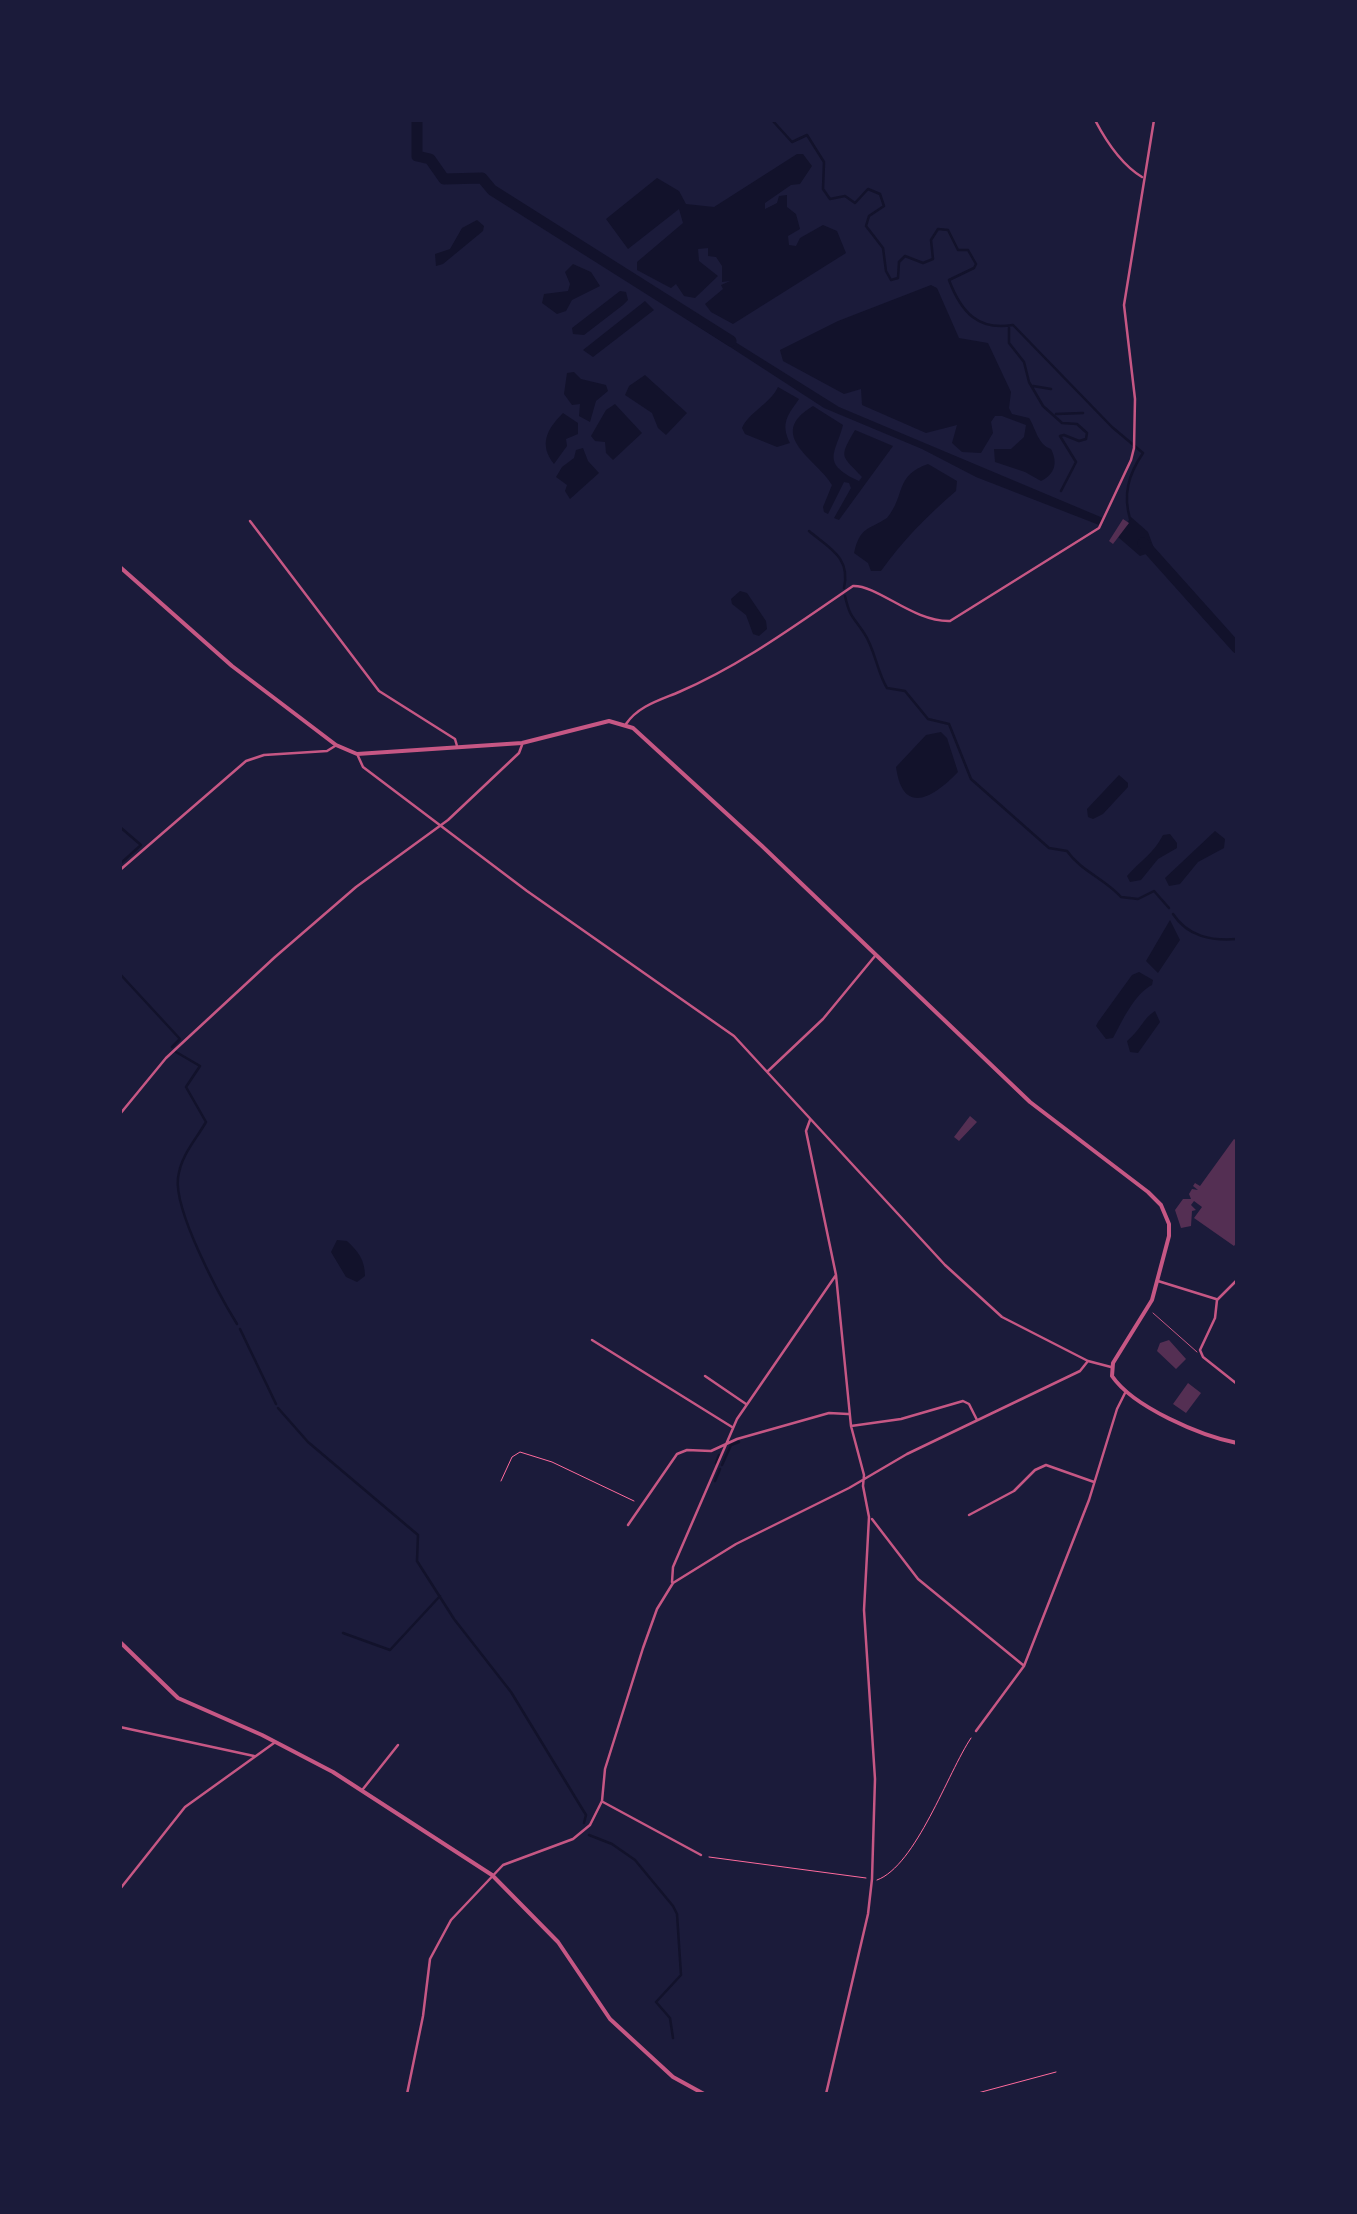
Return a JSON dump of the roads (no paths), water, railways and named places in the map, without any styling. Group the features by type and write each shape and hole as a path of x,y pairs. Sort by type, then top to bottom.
{"street":[{"path":"1095,120 1132,170 1144,178"},
{"path":"626,724 642,708 724,670 854,586 865,586 897,606 930,619 950,621 1100,526 1135,441 1135,399 1124,305 1154,120"},
{"path":"250,521 380,691 454,739 457,748"},
{"path":"120,567 232,666 336,745 358,754 522,743 598,722 626,724 762,846 1030,1102 1156,1199 1165,1212 1169,1230 1151,1311 1111,1367 1114,1380 1126,1392 1197,1430 1237,1443"},
{"path":"120,1114 176,1048 334,904 440,825 519,753 522,743"},
{"path":"120,870 246,761 264,755 328,750 336,745"},
{"path":"358,754 364,767 440,825 734,1036 982,1301 1023,1330 1111,1367"},
{"path":"767,1072 822,1020 876,955"},
{"path":"810,1120 806,1131 836,1275 850,1426 870,1518 864,1610 874,1779 872,1880 868,1914 826,2094"},
{"path":"407,2094 433,1950 458,1912 504,1864 583,1833 596,1816 602,1801 605,1770 642,1648 672,1583 673,1567 726,1443 747,1405 836,1275"},
{"path":"1157,1280 1217,1300"},
{"path":"1237,1280 1217,1300 1200,1352 1237,1384"},
{"path":"592,1340 734,1428"},
{"path":"672,1583 736,1544 908,1454 1080,1371 1088,1360"},
{"path":"705,1376 747,1405"},
{"path":"976,1731 1024,1666 1126,1392"},
{"path":"850,1426 901,1418 962,1400 969,1404 978,1421"},
{"path":"628,1525 677,1454 687,1450 712,1451 726,1443 829,1413 850,1414"},
{"path":"968,1515 1014,1491 1035,1470 1046,1465 1095,1482"},
{"path":"870,1518 918,1579 1024,1666"},
{"path":"120,1642 178,1698 275,1742 363,1790 492,1875 558,1942 610,2020 674,2077 704,2094"},
{"path":"120,1727 255,1757"},
{"path":"120,1889 185,1806 275,1742"},
{"path":"363,1790 398,1745"},
{"path":"602,1801 701,1855"}],"lane":[{"path":"1151,1311 1200,1352"}],"waterway":[{"path":"417,120 417,156 430,159 444,179 482,178 492,190 731,341"},
{"path":"772,120 792,142 807,135 824,162 823,189 830,199 845,196 855,203 868,189 880,194 884,206 869,216 866,226 883,248 891,280 898,278 899,262 905,256 923,263 933,259 931,240 938,229 948,230 958,250 968,250 976,264 974,268 949,280 965,310 990,325 1013,325 1112,427 1143,453 1128,485 1130,519"},
{"path":"1009,328 1009,343 1024,362 1029,382 1043,406 1062,423 1077,424 1087,433 1086,439 1079,441 1060,436 1076,462 1061,491"},
{"path":"1033,386 1051,389"},
{"path":"1056,414 1083,413"},
{"path":"809,531 841,561 844,588"},
{"path":"1143,543 1237,648"},
{"path":"845,596 850,613 868,639 887,688 905,691 928,719 949,724 971,779 1049,848 1067,851 1121,897 1138,899 1154,891 1169,908"},
{"path":"120,827 141,845 120,864"},
{"path":"1173,914 1201,936 1237,939"},
{"path":"120,974 180,1039 172,1047"},
{"path":"176,1052 200,1066 186,1087 206,1122 182,1162 178,1178 183,1211 199,1252 237,1324"},
{"path":"240,1329 276,1404"},
{"path":"278,1408 308,1442 418,1535 417,1561 454,1619 511,1692 586,1815 584,1823"},
{"path":"722,1465 731,1445 739,1442"},
{"path":"716,1463 719,1455"},
{"path":"715,1481 720,1469"},
{"path":"343,1633 390,1650 440,1596"},
{"path":"589,1835 612,1844 635,1860 677,1914 681,1975 656,2002 670,2018 673,2038"}]}
